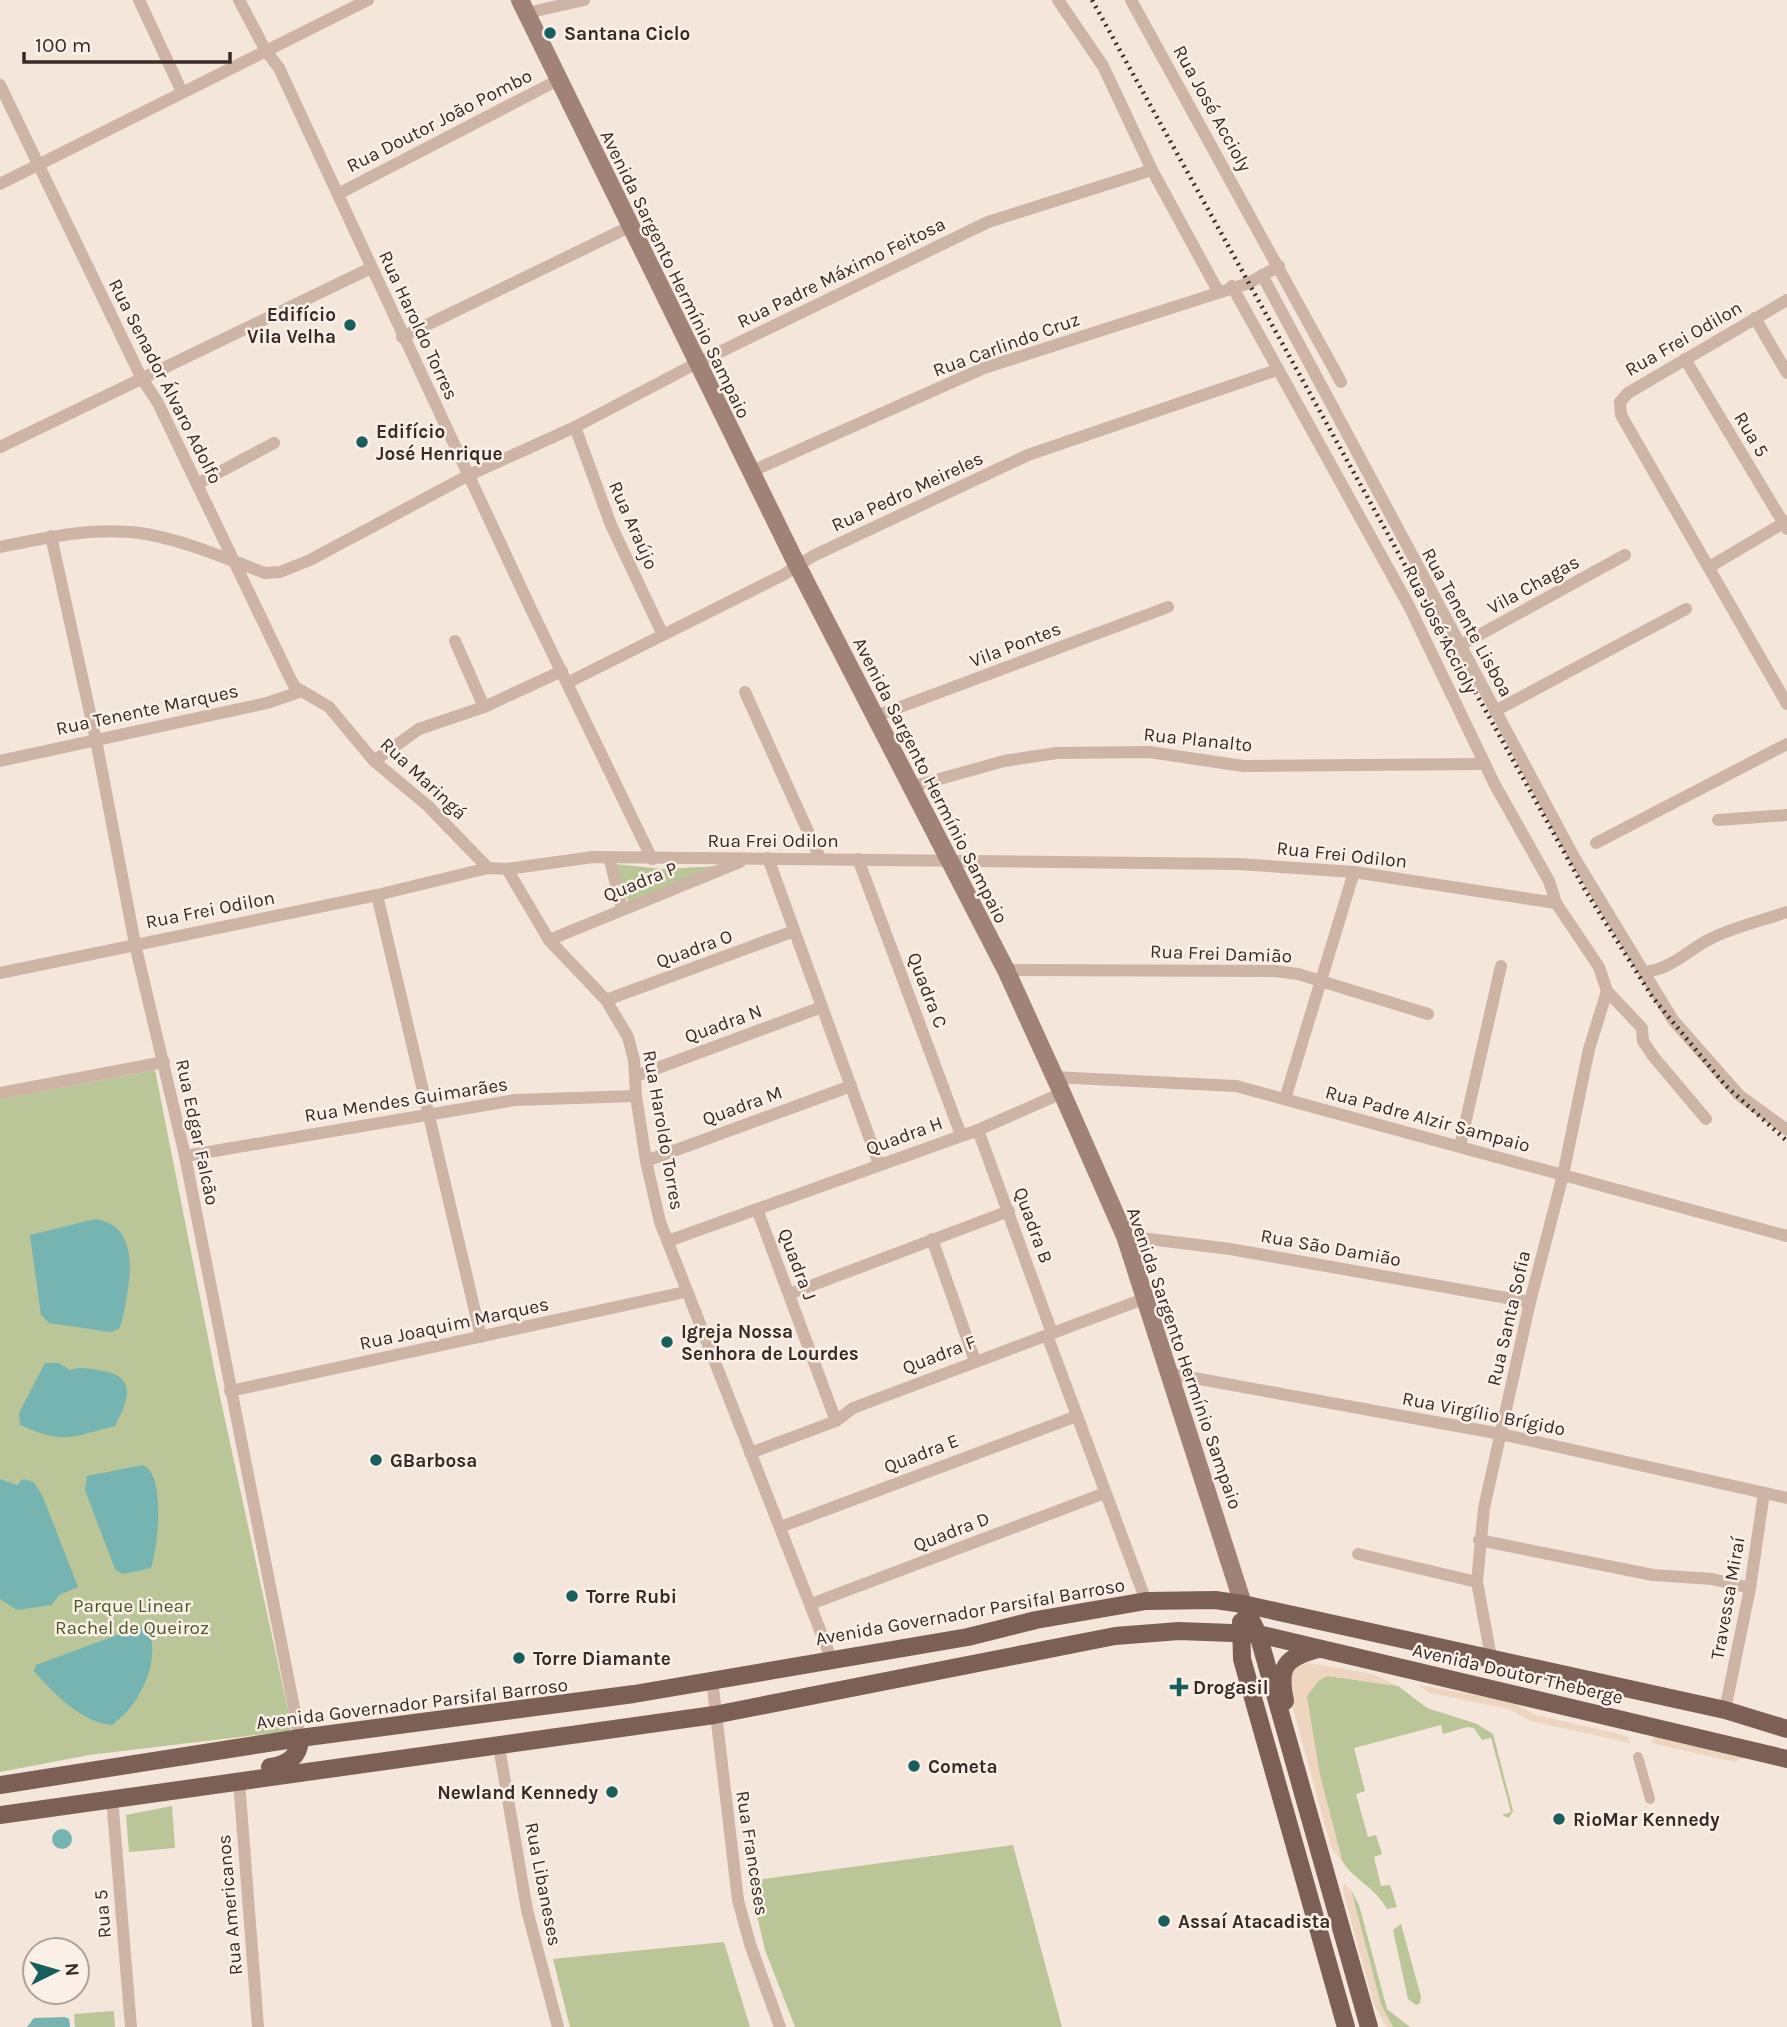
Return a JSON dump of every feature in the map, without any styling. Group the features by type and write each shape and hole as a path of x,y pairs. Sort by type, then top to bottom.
{"main road":[{"name":"Avenida Sargento Hermínio Sampaio","path":"523,7 750,472 1006,970 1125,1236 1172,1374 1243,1604 1258,1634 1369,2027"},
{"name":"Avenida Governador Parsifal Barroso","path":"0,1785 300,1738 541,1709 968,1637 1036,1620 1146,1601 1221,1601 1243,1604"},
{"name":"Avenida Sargento Hermínio Sampaio","path":"1243,1604 1240,1632 1242,1659 1346,2027"},
{"name":"Avenida Doutor Theberge","path":"1243,1604 1725,1710 1787,1729"},
{"path":"0,1815 714,1715 1115,1636 1179,1631 1240,1632"},
{"name":"Avenida Doutor Theberge","path":"1240,1632 1630,1720 1787,1759"},
{"path":"1293,1763 1283,1671 1287,1663 1300,1654 1319,1649"},
{"path":"1630,1720 1626,1714 1626,1703 1629,1695 1636,1690"},
{"path":"119,1797 162,1783 280,1766 296,1755 300,1738"}],"street":[{"path":"139,0 182,92"},
{"name":"Rua Haroldo Torres","path":"239,0 266,51 279,68 402,337 652,859"},
{"path":"0,184 368,0"},
{"path":"523,7 584,0"},
{"path":"1058,0 1103,66 1152,170 1218,291"},
{"name":"Rua José Accioly","path":"1131,0 1279,266 1340,382"},
{"name":"Rua Doutor João Pombo","path":"338,194 558,80"},
{"name":"Rua Senador Álvaro Adolfo","path":"0,85 141,377 159,403 290,680 302,691"},
{"name":"Rua Padre Máximo Feitosa","path":"0,547 51,536 124,532 147,535 265,573 280,572 310,560 469,475 575,428 697,363 988,222 1152,170"},
{"path":"402,337 629,227"},
{"name":"Rua Carlindo Cruz","path":"750,472 984,368 1232,286 1249,283 1279,266"},
{"path":"0,447 371,268"},
{"name":"Rua Tenente Lisboa","path":"1262,275 1574,857 1673,1020 1739,1095 1787,1130"},
{"name":"Rua José Accioly","path":"1232,286 1409,606 1485,764 1549,881 1556,903 1599,967 1607,991"},
{"name":"Rua Frei Odilon","path":"1787,300 1628,393 1620,402 1621,415 1711,566 1787,704"},
{"path":"1755,318 1787,373"},
{"name":"Rua 5","path":"1685,359 1786,524"},
{"name":"Rua Pedro Meireles","path":"374,761 419,729 565,677 663,635 797,565 1028,455 1277,370"},
{"name":"Rua Araújo","path":"575,428 611,525 663,635"},
{"path":"197,484 274,443"},
{"path":"1711,566 1786,524"},
{"name":"Rua Edgar Falcão","path":"51,536 96,740 135,944 184,1156 300,1738"},
{"name":"Vila Chagas","path":"1459,646 1625,555"},
{"name":"Vila Pontes","path":"876,716 1168,607"},
{"path":"1495,711 1686,609"},
{"path":"455,641 484,707"},
{"name":"Rua Tenente Marques","path":"0,761 267,703 302,691"},
{"name":"Rua Maringá","path":"302,691 329,707 374,761 428,806 488,868"},
{"path":"745,692 820,858"},
{"path":"1596,843 1787,744"},
{"name":"Rua Planalto","path":"911,787 1004,761 1057,753 1149,752 1243,766 1485,764"},
{"path":"1718,820 1787,815"},
{"path":"609,857 622,908"},
{"name":"Rua Frei Odilon","path":"0,973 377,895 488,868 507,869 609,857 1238,864 1354,872 1556,903"},
{"path":"768,858 879,1164"},
{"name":"Quadra C","path":"858,859 961,1135"},
{"name":"Quadra P","path":"549,940 622,908 747,860"},
{"name":"Rua Haroldo Torres","path":"507,869 549,940 606,1000 628,1037 636,1076 636,1096 646,1160 660,1222 685,1292 831,1658"},
{"path":"1285,1099 1354,872"},
{"path":"377,895 431,1112 481,1337"},
{"path":"1651,980 1708,940 1787,912"},
{"name":"Quadra O","path":"606,1000 794,931"},
{"path":"1460,1146 1501,966"},
{"name":"Rua Frei Damião","path":"1006,970 1275,971 1428,1014"},
{"path":"1607,991 1642,1028 1643,1041 1653,1056 1706,1119"},
{"name":"Rua Santa Sofia","path":"1491,1657 1477,1582 1479,1540 1530,1302 1563,1175 1589,1049 1607,991"},
{"name":"Quadra N","path":"636,1076 822,1007"},
{"path":"0,1093 164,1062"},
{"name":"Rua Padre Alzir Sampaio","path":"1053,1077 1236,1086 1787,1236"},
{"name":"Quadra M","path":"646,1160 851,1086"},
{"name":"Quadra H","path":"757,1209 978,1130 1062,1093"},
{"name":"Rua Mendes Guimarães","path":"184,1156 431,1112 528,1099 636,1096"},
{"name":"Quadra B","path":"978,1130 1009,1211 1050,1334"},
{"path":"668,1241 757,1209"},
{"name":"Quadra J","path":"757,1209 836,1421"},
{"path":"789,1294 1009,1211"},
{"name":"Rua São Damião","path":"1125,1236 1230,1249 1530,1302"},
{"path":"932,1239 975,1361"},
{"name":"Rua Joaquim Marques","path":"230,1391 685,1292"},
{"name":"Quadra F","path":"750,1453 836,1421 853,1408 1146,1298"},
{"path":"1050,1334 1077,1416 1146,1601"},
{"name":"Rua Virgílio Brígido","path":"1172,1374 1501,1434 1787,1498"},
{"name":"Quadra E","path":"780,1527 1077,1416"},
{"name":"Quadra D","path":"811,1604 1105,1493"},
{"name":"Travessa Miraí","path":"1725,1710 1750,1588 1764,1493"},
{"path":"1479,1540 1653,1575 1713,1579 1750,1588"},
{"path":"1358,1554 1477,1582"},
{"name":"Rua Franceses","path":"712,1680 714,1715 738,1900 753,1955 780,2027"},
{"name":"Rua Libaneses","path":"499,1747 527,1910 558,2027"},
{"path":"1638,1758 1650,1799"},
{"name":"Rua Americanos","path":"239,1781 258,2027"},
{"name":"Rua 5","path":"119,1797 131,2027"}],"green space":[{"path":"615,864 662,869 720,866 628,902"},
{"name":"Parque Linear Rachel de Queiroz","path":"155,1070 217,1383 292,1728 289,1731 89,1755 0,1772 0,1099"},
{"path":"1328,1676 1398,1686 1427,1708 1477,1724 1493,1734 1513,1811 1509,1818 1502,1815 1511,1812 1491,1738 1482,1740 1474,1728 1467,1727 1443,1734 1441,1725 1354,1748 1365,1791 1356,1794 1368,1837 1376,1835 1382,1854 1374,1857 1381,1886 1390,1885 1397,1907 1387,1909 1377,1895 1347,1868 1333,1832 1320,1780 1306,1698 1311,1687"},
{"path":"172,1806 175,1848 129,1852 126,1815"},
{"path":"1013,1845 1062,2027 795,2027 765,1950 749,1881"},
{"path":"1351,1890 1359,1905 1387,2009 1410,2027 1393,2027 1381,2005"},
{"path":"1401,1924 1421,1997 1420,2003 1416,2005 1408,1999 1393,1930"},
{"path":"724,1942 750,2027 570,2027 553,1959"},
{"path":"114,2011 115,2027 75,2027 74,2014"}],"shaded area":[{"path":"1308,1663 1373,1674 1398,1686 1328,1676 1319,1680 1307,1696 1320,1775 1343,1863 1331,1847 1286,1683 1295,1667"},
{"path":"1418,1685 1509,1701 1533,1714 1627,1736 1630,1743 1530,1721 1509,1709 1430,1693"},
{"path":"1654,1735 1746,1756 1734,1762 1652,1743"},
{"path":"1344,1884 1351,1890 1381,2005 1393,2027 1387,2027 1374,2005 1343,1891"}],"water":[{"path":"95,1219 111,1224 121,1233 127,1245 128,1292 119,1329 111,1332 49,1323 41,1315 30,1235"},
{"path":"45,1363 59,1363 70,1370 83,1368 103,1371 122,1379 126,1385 126,1400 115,1426 77,1436 58,1437 20,1425 19,1413"},
{"path":"143,1465 150,1471 155,1482 157,1496 158,1529 154,1558 151,1568 123,1574 115,1569 85,1490 87,1476"},
{"path":"0,1479 17,1485 23,1479 34,1482 43,1497 78,1587 59,1595 52,1605 17,1610 0,1599"},
{"path":"144,1625 150,1628 152,1645 148,1675 127,1712 112,1725 79,1713 34,1671 36,1665"},
{"path":"62,1829 69,1832 72,1839 69,1846 62,1849 55,1846 52,1839 55,1832"},
{"path":"34,2018 69,2019 70,2027 27,2027"}],"railway":[{"path":"1092,0 1585,890 1653,998 1725,1085 1787,1141"}],"place":[{"name":"Santana Ciclo","path":"550,33"},
{"name":"Edifício Vila Velha","path":"350,325"},
{"name":"Edifício José Henrique","path":"362,442"},
{"name":"Igreja Nossa Senhora de Lourdes","path":"667,1342"},
{"name":"GBarbosa","path":"376,1460"},
{"name":"Torre Rubi","path":"572,1596"},
{"name":"Torre Diamante","path":"519,1658"},
{"name":"Drogasil","path":"1179,1687"},
{"name":"Cometa","path":"914,1766"},
{"name":"Newland Kennedy","path":"612,1792"},
{"name":"RioMar Kennedy","path":"1559,1819"},
{"name":"Assaí Atacadista","path":"1164,1921"}]}
